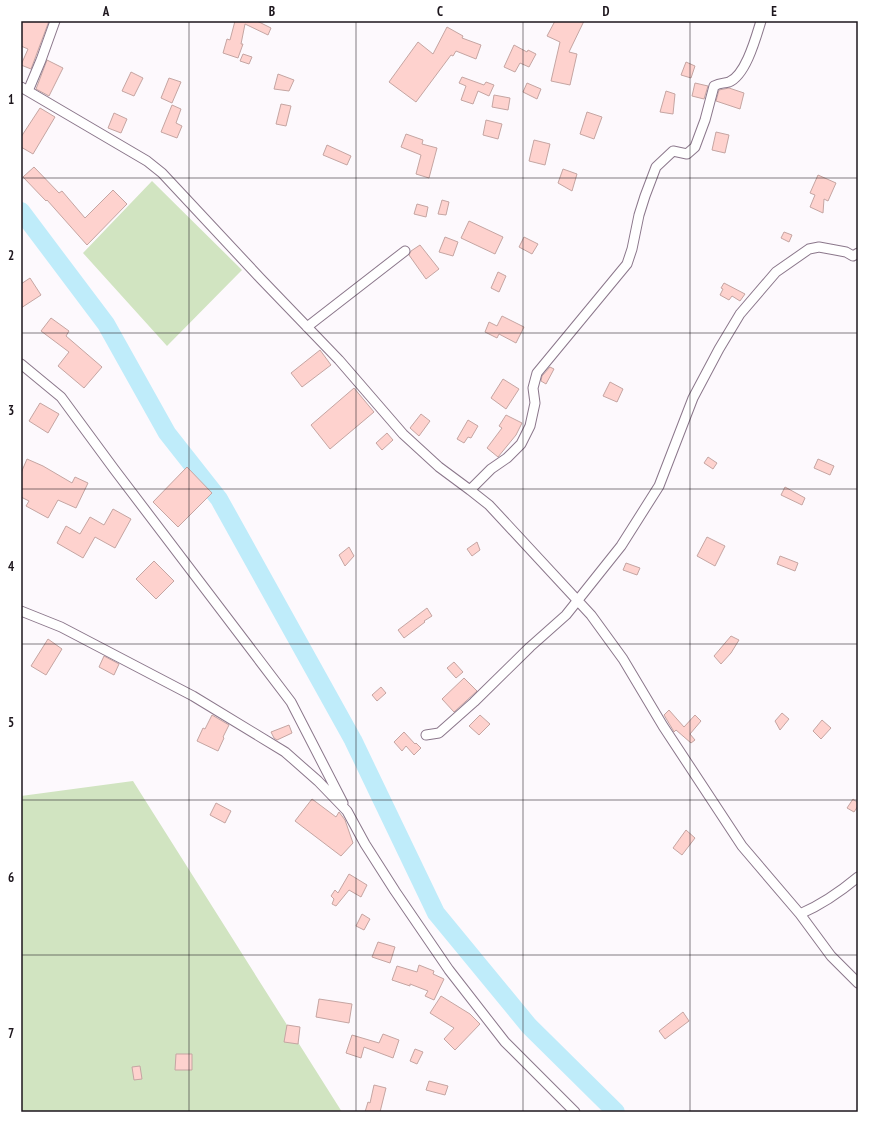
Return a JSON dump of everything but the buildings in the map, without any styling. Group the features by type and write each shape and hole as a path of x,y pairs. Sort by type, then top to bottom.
{"street":[{"path":"55,21 41,60 25,89 148,161 162,173 338,360 404,434 438,467 489,505 591,615 623,659 662,726 742,846 800,914 831,956 858,983"},
{"path":"470,490 521,444 530,426 536,403 533,388 537,373 627,264 632,249 639,215 656,167 673,151 687,154 695,147 705,120 714,86 720,82 728,82 739,74 754,43 761,21"},
{"path":"426,735 439,733 566,615 621,546 659,486 693,398 719,349 740,314 776,272 809,249 819,247 846,252 853,256 858,253"},
{"path":"307,327 405,250"},
{"path":"21,364 61,397 290,702 365,844 449,970 505,1042 576,1112"},
{"path":"21,611 61,627 193,696 285,752 318,781 347,811"},
{"path":"800,914 816,907 842,890 858,877"}],"green space":[{"path":"152,181 242,270 167,346 83,253"},
{"path":"133,781 342,1112 21,1112 21,796"}],"waterway":[{"path":"21,211 106,324 167,433 219,499 353,740 436,913 529,1026 616,1112"}]}
